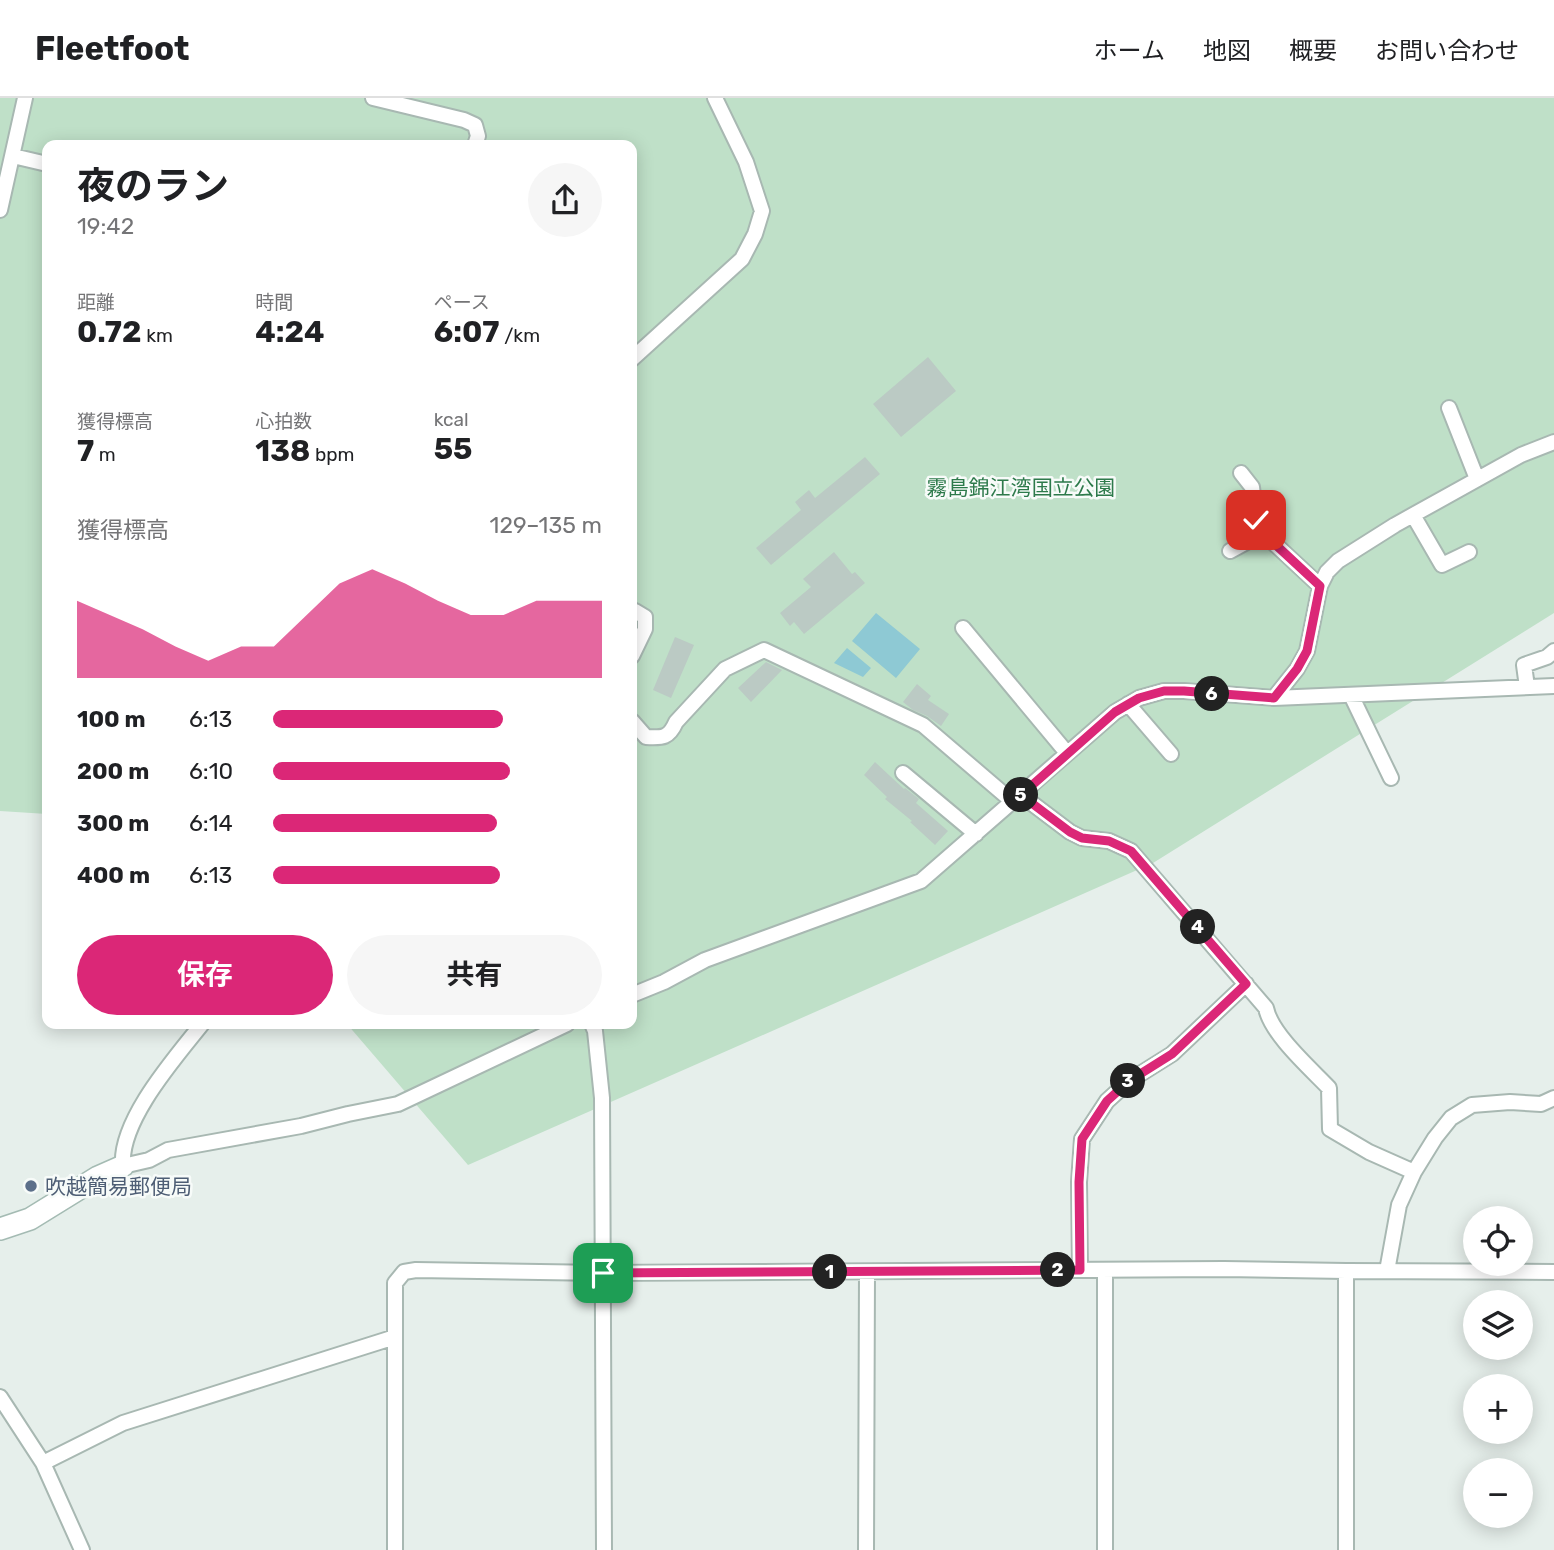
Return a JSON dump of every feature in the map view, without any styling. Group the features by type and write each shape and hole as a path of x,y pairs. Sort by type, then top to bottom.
{"street":[{"path":"0,210 25,98"},
{"path":"373,98 464,120 475,125 477,140"},
{"path":"637,354 742,259 755,234 762,211 747,162 715,98"},
{"path":"13,156 42,163"},
{"path":"1449,408 1477,479"},
{"path":"1274,698 1297,669 1307,651 1320,586 1327,572 1338,561 1477,479 1521,455 1554,442"},
{"path":"1241,472 1251,487 1256,520 1263,533 1320,586"},
{"path":"1413,515 1442,565 1469,552"},
{"path":"1230,551 1263,533"},
{"path":"637,612 645,617 645,629 637,646"},
{"path":"963,628 1067,753"},
{"path":"637,727 646,737 661,737 672,731 676,722 726,669 764,650 923,725 1017,799 1070,832 1082,838 1109,841 1131,851 1266,1007 1284,1041 1329,1088 1330,1129 1369,1152 1414,1172"},
{"path":"1527,687 1524,665 1547,657 1554,651"},
{"path":"637,993 705,960 921,881 1115,712 1139,698 1164,691 1274,698 1554,686"},
{"path":"1352,695 1391,778"},
{"path":"1128,704 1171,754"},
{"path":"903,773 976,834"},
{"path":"1080,1270 1079,1182 1082,1139 1107,1101 1129,1081 1172,1054 1246,984"},
{"path":"123,1166 132,1124 159,1078 198,1029"},
{"path":"0,1229 30,1219 98,1177 123,1166 149,1160 169,1150 301,1126 398,1104 556,1029"},
{"path":"594,1029 602,1098 604,1550"},
{"path":"1387,1271 1399,1205 1414,1172 1451,1118 1472,1105 1510,1102 1541,1104 1554,1098"},
{"path":"395,1550 395,1283 404,1272 1224,1269 1554,1272"},
{"path":"1105,1271 1105,1550"},
{"path":"1346,1271 1346,1550"},
{"path":"866,1550 867,1272"},
{"path":"43,1463 123,1423 395,1337"},
{"path":"0,1397 43,1463 82,1550"}],"green space":[{"name":"霧島錦江湾国立公園","path":"0,98 1554,98 1554,613 1153,863 468,1165 351,1029 637,1029 637,140 42,140 42,814 0,811"}],"water":[{"path":"876,613 920,649 896,678 852,641"},
{"path":"847,648 871,668 863,677 834,663"}],"building":[{"path":"928,357 956,391 901,437 873,404"},
{"path":"865,457 880,474 771,565 756,548 801,510 795,502 809,490 815,498"},
{"path":"834,552 852,574 855,572 865,583 804,634 794,622 790,626 780,613 811,587 803,579"},
{"path":"675,637 694,645 671,698 653,690"},
{"path":"766,662 782,670 751,702 738,688"},
{"path":"917,684 931,696 928,700 949,714 941,726 903,702"},
{"path":"875,762 919,799 916,803 948,831 935,845 885,799 887,797 864,775"}],"place":[{"name":"吹越簡易郵便局","path":"31,1186"}],"route":[{"path":"603,1273 1080,1270 1079,1182 1082,1139 1107,1101 1129,1081 1172,1054 1246,984 1131,851 1109,841 1082,838 1070,832 1021,795 1115,712 1139,698 1164,691 1274,698 1297,669 1307,651 1320,586 1263,533 1256,520"}]}
